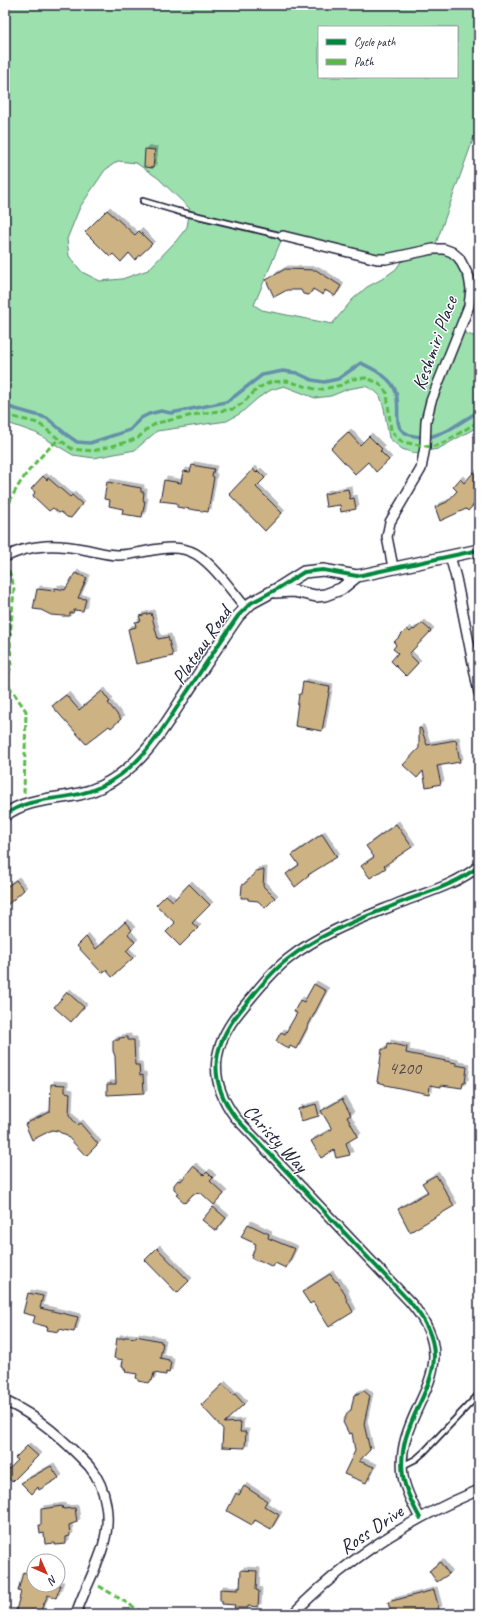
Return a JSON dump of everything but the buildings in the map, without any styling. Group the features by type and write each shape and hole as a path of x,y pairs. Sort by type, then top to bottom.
{"street":[{"name":"Keshmiri Place","path":"283,236 377,259 396,258 433,249 444,249 452,252 459,258 469,277 471,289 469,306 431,401 426,421 421,469 390,522 387,537 393,567"},
{"path":"5,557 33,547 50,545 70,546 118,555 164,548 186,550 195,554 213,569 245,607"},
{"name":"Plateau Road","path":"272,592 293,591 316,596 324,595 341,589 358,576 393,567 479,550"},
{"path":"450,556 456,578 479,693"},
{"name":"Plateau Road","path":"5,815 20,806 31,802 93,790 110,782 134,764 152,745 245,607 304,572 322,570 358,576"},
{"name":"Christy Way","path":"420,1518 407,1491 402,1466 403,1449 407,1435 427,1387 434,1360 432,1338 428,1327 423,1318 410,1302 235,1118 229,1109 220,1088 217,1070 217,1054 224,1034 232,1021 276,970 294,955 332,931 460,879 479,866"},
{"path":"5,1401 37,1418 60,1437 94,1472 103,1490 108,1511 107,1534 102,1554 84,1592 76,1614"},
{"name":"Ross Drive","path":"293,1614 318,1590 357,1559 420,1518 479,1490"}],"lane":[{"name":"Keshmiri Place","path":"143,201 177,211 283,236"},
{"path":"402,1466 416,1459 424,1452 479,1394"}],"green space":[{"path":"5,5 479,5 479,123 434,249 452,252 471,289 460,331 473,336 479,334 479,426 438,449 414,453 402,449 389,438 384,408 380,396 375,391 365,386 348,389 331,396 315,398 284,386 271,390 258,398 241,413 227,421 157,431 135,450 94,458 73,455 36,433 5,422","holes":["118,161 136,163 158,178 190,209 187,227 176,241 148,270 122,279 100,281 82,272 69,256 67,239 80,207 105,170","283,236 386,259 405,256 396,269 367,287 353,299 332,324 262,310 254,305"]}],"waterway":[{"path":"5,406 47,418 77,442 90,443 130,430 141,418 149,414 161,411 171,413 226,402 262,375 283,371 297,373 312,380 324,382 338,379 361,363 387,378 396,393 398,422 400,428 410,435 421,437"},
{"path":"430,437 447,431 479,411"}],"marked path":[{"path":"5,415 38,423 72,449 93,451 138,438 147,429 157,423 198,414 233,409 243,403 258,388 271,382 287,381 318,390 342,385 352,379 366,378 379,383 387,393 391,431 402,442 432,447 445,442 479,421"},
{"path":"5,520 10,501 15,490 26,474 45,452 59,439"},
{"path":"5,562 12,579 14,589 10,638 11,664 7,683 26,711 24,793"},
{"path":"99,1586 145,1614"}],"cycle path":[{"path":"5,815 16,808 27,804 88,792 100,787 127,770 139,759 159,734 238,616 251,603 304,572 323,570 357,576 479,550"},
{"path":"420,1518 404,1481 403,1451 409,1429 426,1389 432,1370 434,1349 427,1327 410,1302 235,1117 226,1103 220,1089 217,1076 217,1062 219,1049 231,1023 275,970 301,949 343,926 452,883 479,866"}]}
